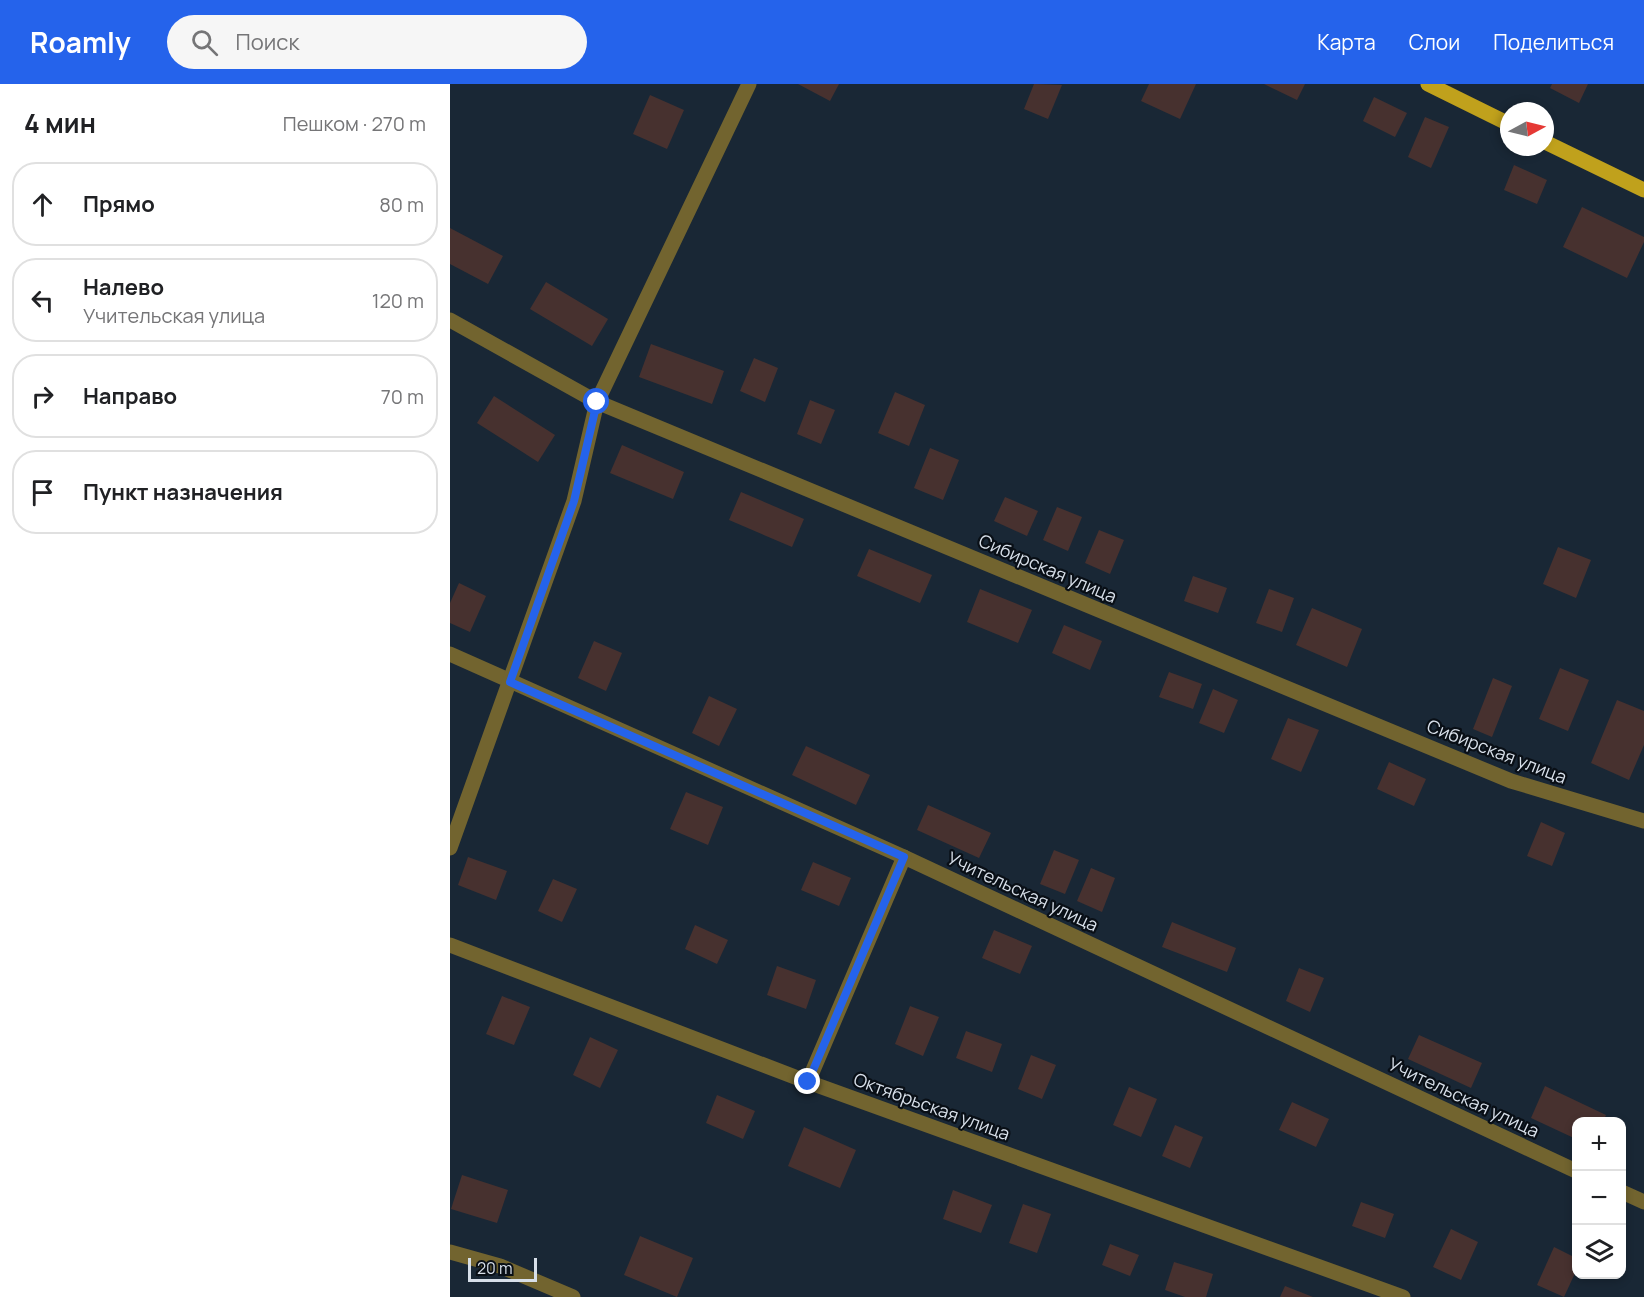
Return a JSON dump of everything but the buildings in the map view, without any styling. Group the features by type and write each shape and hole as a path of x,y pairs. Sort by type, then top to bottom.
{"main road":[{"path":"1428,84 1500,120"},
{"path":"1554,146 1644,190"}],"street":[{"path":"450,848 574,501 597,402 749,84"},
{"name":"Сибирская улица","path":"450,320 597,402 1511,781 1644,821"},
{"name":"Учительская улица","path":"450,654 904,857 1572,1169"},
{"path":"808,1082 904,857"},
{"name":"Октябрьская улица","path":"450,945 808,1082 1403,1297"},
{"path":"1626,1194 1644,1202"},
{"path":"450,1252 500,1266 573,1297"}],"route":[{"path":"597,402 574,501 510,682 904,857 808,1082"}]}
